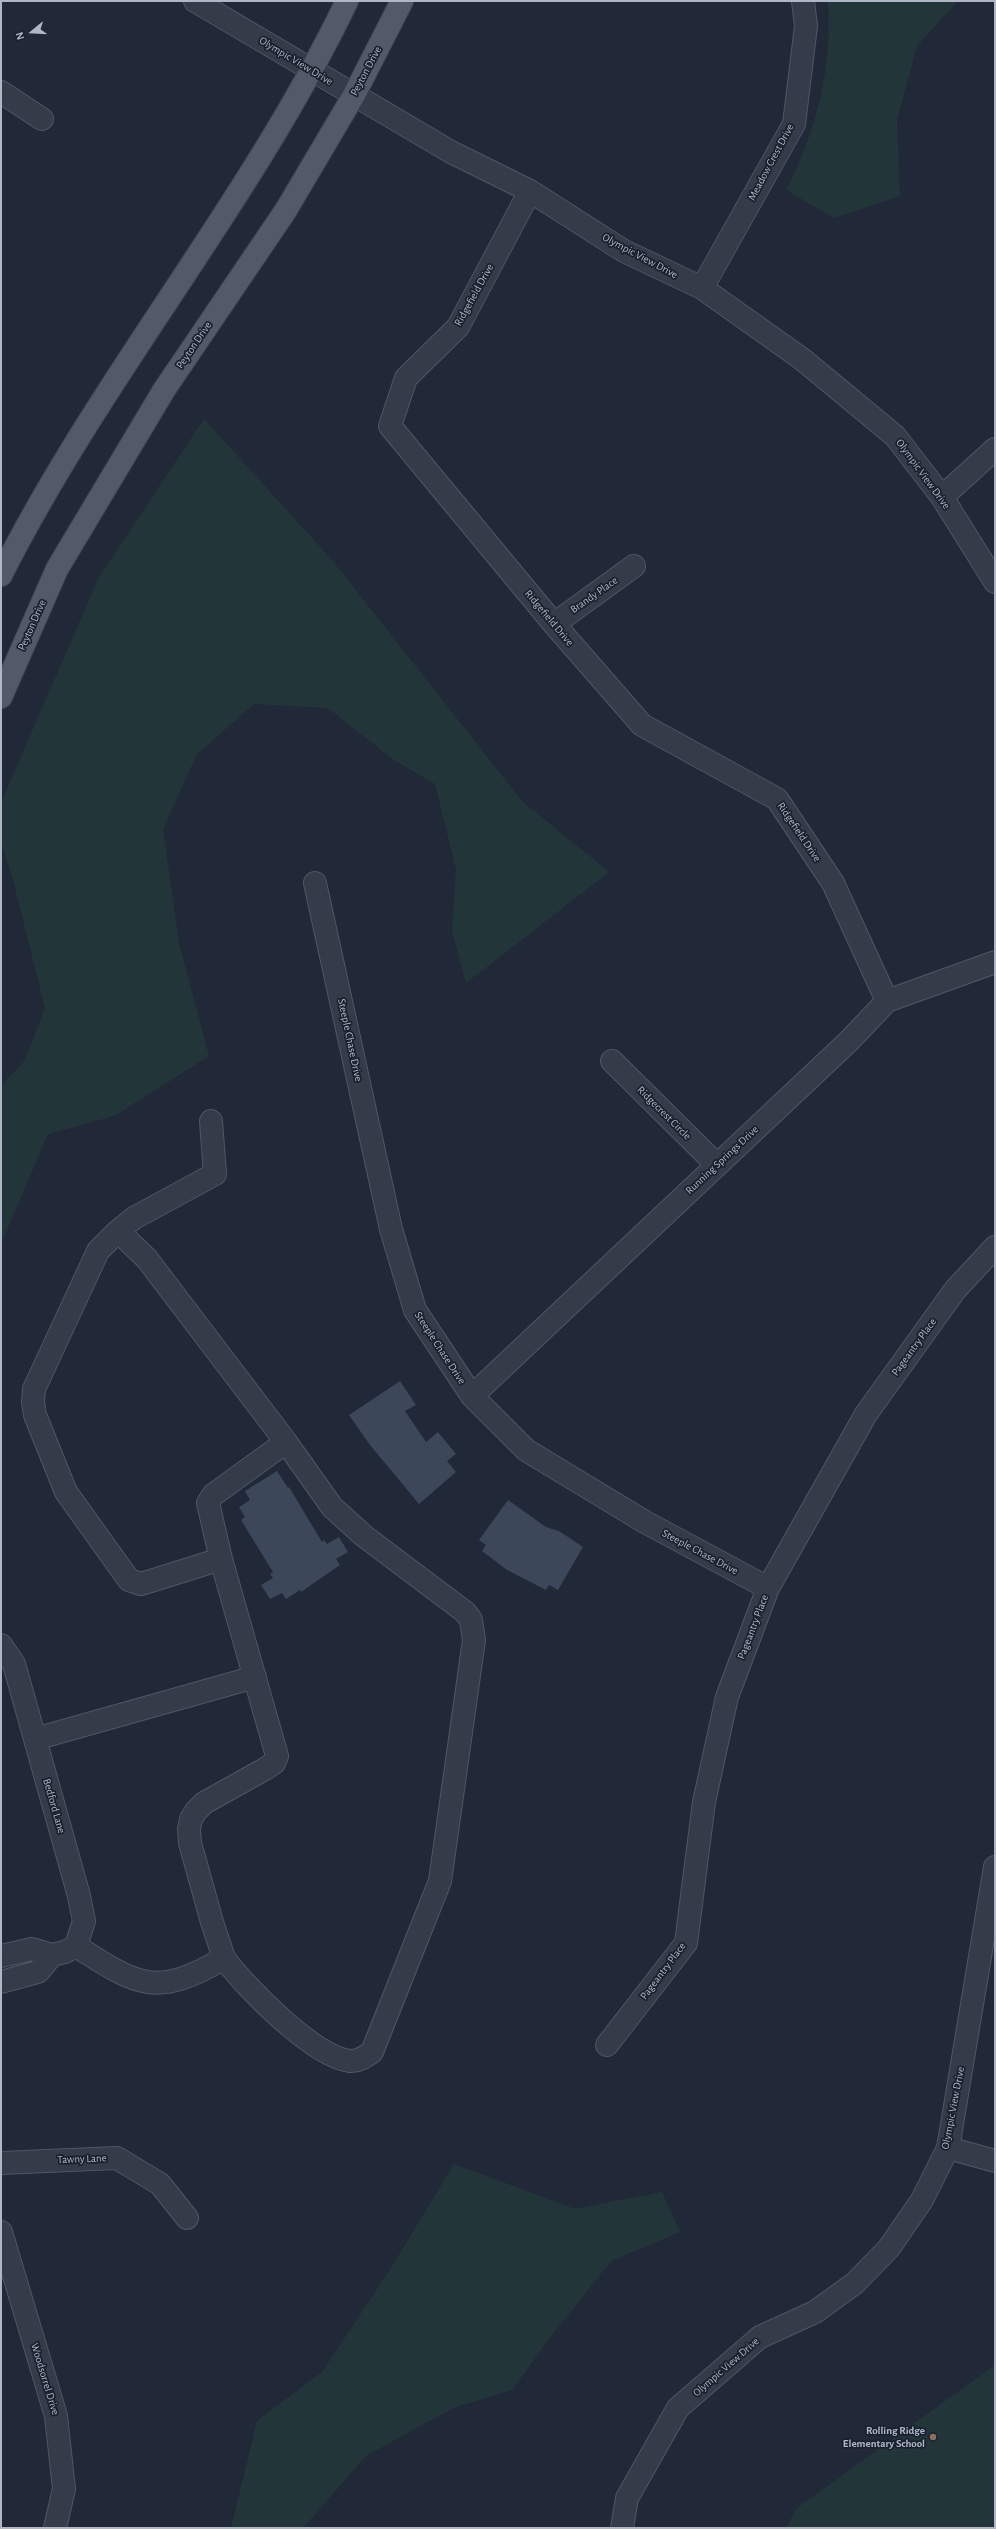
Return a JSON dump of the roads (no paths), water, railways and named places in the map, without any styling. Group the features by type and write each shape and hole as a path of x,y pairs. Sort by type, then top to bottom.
{"main road":[{"path":"1,575 52,482 131,355 230,209 312,70 347,1"},
{"name":"Peyton Drive","path":"1,697 61,563 164,390 286,210 354,95 402,1"}],"street":[{"name":"Olympic View Drive","path":"195,1 450,152 530,191 624,251 702,288 802,359 895,436 942,497 995,582"},
{"name":"Meadow Crest Drive","path":"702,288 794,124 806,26 803,1"},
{"path":"1,92 42,119"},
{"name":"Ridgefield Drive","path":"530,191 458,327 406,378 390,426 554,624 642,725 777,799 833,883 887,1001"},
{"path":"942,497 995,448"},
{"name":"Brandy Place","path":"554,624 634,566"},
{"name":"Steeple Chase Drive","path":"316,883 390,1229 415,1310 472,1396 526,1450 645,1522 768,1588"},
{"name":"Running Springs Drive","path":"472,1396 849,1041 887,1001 995,962"},
{"name":"Ridgecrest Circle","path":"612,1061 717,1165"},
{"path":"211,1121 215,1174 134,1218 118,1231 98,1252 34,1389 35,1416 66,1492 129,1580 141,1584 221,1559"},
{"path":"118,1231 147,1259 286,1442 332,1507 342,1517 465,1612 471,1620 474,1640 440,1881 372,2052 363,2058 351,2061 324,2052 310,2042 240,1980 224,1958 202,1887 188,1829 196,1811 204,1803 274,1762 277,1756 221,1559 209,1514 208,1503 213,1495 286,1442"},
{"name":"Pageantry Place","path":"607,2044 686,1943 704,1802 727,1697 768,1588 866,1414 955,1290 995,1247"},
{"name":"Bedford Lane","path":"1,1645 14,1664 79,1896 84,1921 76,1946"},
{"path":"35,1739 255,1677"},
{"name":"Olympic View Drive","path":"622,2528 627,2498 678,2408 760,2337 815,2312 855,2283 889,2248 922,2200 948,2148 995,1867"},
{"path":"1,1956 32,1949 52,1955 65,1952 76,1946 104,1964 146,1984 167,1984 188,1978 224,1958"},
{"path":"1,1982 38,1972 52,1955"},
{"path":"948,2148 995,2161"},
{"name":"Tawny Lane","path":"1,2163 117,2158 160,2184 187,2218"},
{"name":"Woodsorrel Drive","path":"1,2232 56,2416 64,2489 55,2528"}],"place":[{"name":"Rolling Ridge Elementary School","path":"933,2437"}]}
